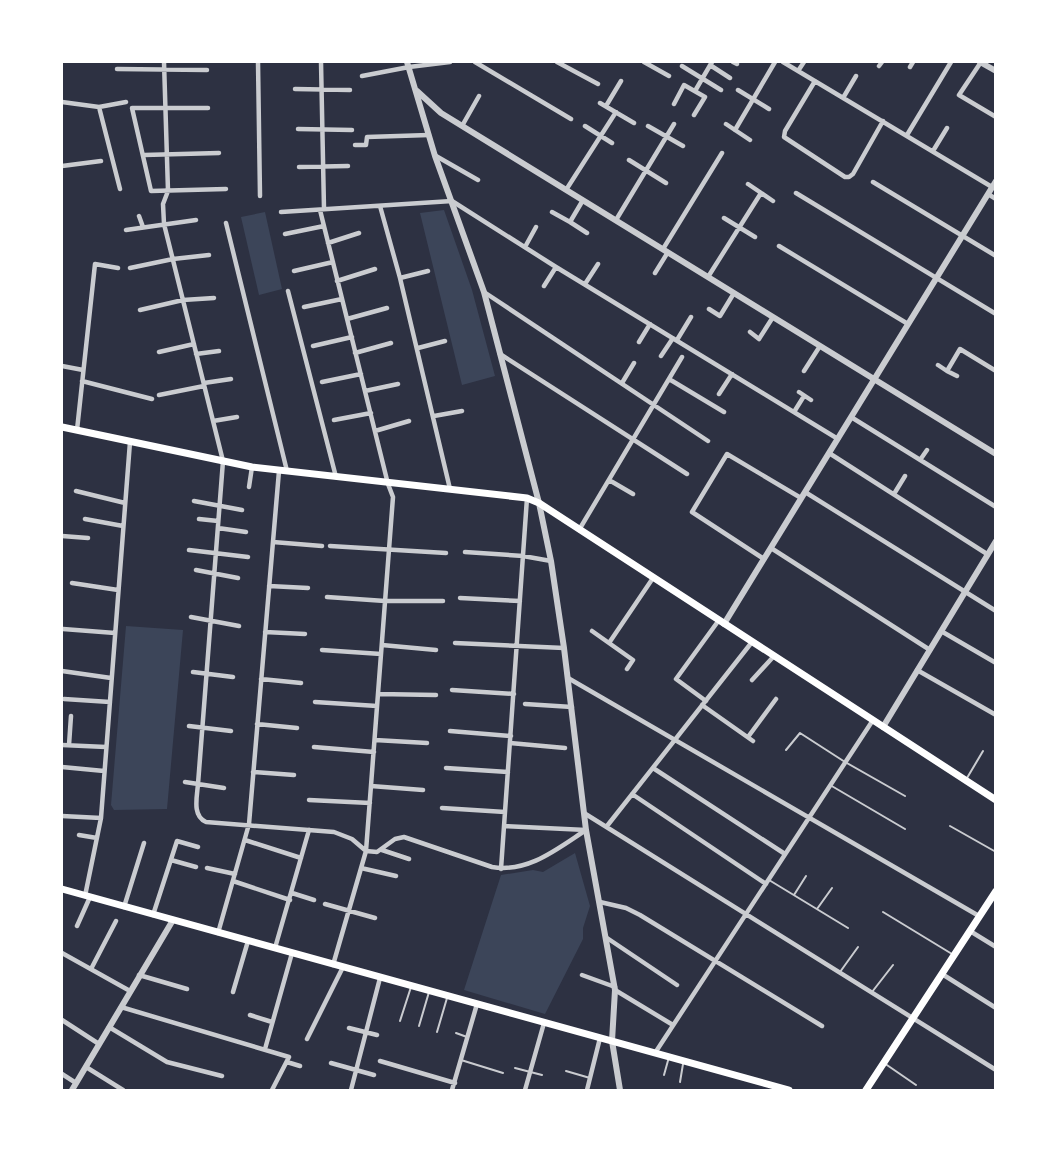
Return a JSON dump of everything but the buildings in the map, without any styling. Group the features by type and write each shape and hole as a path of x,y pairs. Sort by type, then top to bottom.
{"main road":[{"path":"62,427 223,462 279,471 527,498 539,503 993,799"},
{"path":"62,889 655,1053 760,1087 786,1090"},
{"path":"866,1090 996,891"}],"street":[{"path":"164,62 168,191 164,204 164,224 223,462 197,814 204,821 344,835 372,852 382,850 395,839 404,837 501,869 543,859 586,830"},
{"path":"258,62 260,196"},
{"path":"321,62 324,226 393,497 366,850 333,964"},
{"path":"362,76 409,63 450,62"},
{"path":"475,62 571,119"},
{"path":"557,62 598,84"},
{"path":"644,62 669,76"},
{"path":"735,130 775,62"},
{"path":"753,741 675,679 721,622 764,559 994,184 933,152 783,62"},
{"path":"798,71 804,62"},
{"path":"907,135 951,62"},
{"path":"996,71 980,62 959,95 996,117"},
{"path":"409,63 414,88 435,156 484,292 539,503 551,561 572,707 586,830 615,989 612,1041 620,1090"},
{"path":"695,92 711,63 730,78"},
{"path":"682,66 721,90"},
{"path":"117,69 207,70"},
{"path":"843,98 856,76"},
{"path":"606,106 621,81"},
{"path":"815,81 785,131 784,137 842,176 846,178 853,174 883,121"},
{"path":"674,104 684,85 705,97 694,116"},
{"path":"414,88 427,102 462,126 996,454"},
{"path":"295,89 350,90"},
{"path":"738,90 770,109"},
{"path":"462,126 479,96"},
{"path":"62,102 99,107 126,102"},
{"path":"600,103 634,123"},
{"path":"99,107 120,189"},
{"path":"208,108 132,108 151,191 226,189"},
{"path":"566,190 616,112"},
{"path":"616,220 674,124"},
{"path":"726,124 750,140"},
{"path":"585,126 612,143"},
{"path":"648,126 683,146"},
{"path":"933,152 947,128"},
{"path":"298,129 352,129"},
{"path":"355,146 366,145 367,137 429,135"},
{"path":"144,154 219,153"},
{"path":"655,273 665,251 722,153"},
{"path":"435,156 478,180"},
{"path":"629,160 666,183"},
{"path":"62,165 101,161"},
{"path":"298,167 348,166"},
{"path":"873,182 996,256"},
{"path":"748,184 773,201"},
{"path":"708,277 761,193"},
{"path":"796,193 996,314"},
{"path":"988,194 996,199"},
{"path":"570,222 583,200"},
{"path":"281,212 452,201 837,439"},
{"path":"380,206 418,348 450,489"},
{"path":"552,213 587,233"},
{"path":"139,216 143,227"},
{"path":"724,218 755,237"},
{"path":"126,230 196,220"},
{"path":"226,223 287,472"},
{"path":"285,234 324,226"},
{"path":"525,247 536,227"},
{"path":"328,243 360,233"},
{"path":"779,246 908,324"},
{"path":"130,268 173,259 209,255"},
{"path":"294,271 333,262"},
{"path":"77,430 95,264 118,268"},
{"path":"585,284 598,264"},
{"path":"544,286 556,267"},
{"path":"337,280 375,269"},
{"path":"400,278 428,271"},
{"path":"288,291 336,477"},
{"path":"484,292 708,441"},
{"path":"709,309 720,316 734,293"},
{"path":"140,310 183,300 214,298"},
{"path":"304,307 342,299"},
{"path":"347,319 387,308"},
{"path":"662,356 691,317"},
{"path":"750,332 759,339 773,317"},
{"path":"639,342 650,324"},
{"path":"313,346 352,337"},
{"path":"418,348 445,341"},
{"path":"355,353 391,343"},
{"path":"159,352 194,344"},
{"path":"804,371 820,346"},
{"path":"947,371 960,350 996,371"},
{"path":"196,354 219,351"},
{"path":"500,353 687,474"},
{"path":"579,530 682,357"},
{"path":"622,383 634,363"},
{"path":"938,365 957,376"},
{"path":"62,366 84,370"},
{"path":"322,382 361,374"},
{"path":"719,394 732,374"},
{"path":"159,395 231,379"},
{"path":"669,379 724,412"},
{"path":"82,381 152,399"},
{"path":"365,391 398,384"},
{"path":"794,412 802,394 811,400"},
{"path":"434,416 462,411"},
{"path":"334,420 370,413"},
{"path":"213,421 237,417"},
{"path":"851,417 996,507"},
{"path":"375,431 409,421"},
{"path":"77,926 88,897 101,818 130,442"},
{"path":"920,460 927,450"},
{"path":"829,453 991,551"},
{"path":"764,559 693,512 727,454 803,495 996,611"},
{"path":"249,488 252,466"},
{"path":"218,933 249,824 279,471"},
{"path":"894,494 905,476"},
{"path":"609,480 633,494"},
{"path":"76,491 125,503"},
{"path":"501,869 527,498"},
{"path":"194,501 242,510"},
{"path":"84,519 123,526"},
{"path":"199,519 218,521"},
{"path":"218,528 246,532"},
{"path":"62,536 88,538"},
{"path":"883,727 996,541"},
{"path":"273,542 322,546"},
{"path":"330,546 446,553"},
{"path":"771,548 930,650"},
{"path":"189,550 248,557"},
{"path":"465,552 523,556 551,561"},
{"path":"196,570 238,578"},
{"path":"609,643 653,578"},
{"path":"72,584 118,590"},
{"path":"269,586 308,588"},
{"path":"327,597 385,601 443,601"},
{"path":"460,598 520,601"},
{"path":"191,617 239,626"},
{"path":"63,629 115,633"},
{"path":"265,632 305,634"},
{"path":"592,632 633,660 627,669"},
{"path":"940,632 996,663"},
{"path":"607,826 752,642"},
{"path":"455,643 564,648"},
{"path":"382,645 436,650"},
{"path":"322,650 381,654"},
{"path":"752,680 774,656"},
{"path":"917,670 996,715"},
{"path":"62,671 111,678"},
{"path":"193,672 233,677"},
{"path":"568,678 979,916"},
{"path":"261,679 301,683"},
{"path":"452,690 514,694"},
{"path":"378,694 436,695"},
{"path":"64,699 110,702"},
{"path":"748,737 776,699"},
{"path":"315,702 377,706"},
{"path":"525,704 572,707"},
{"path":"69,745 71,716"},
{"path":"655,1053 873,720"},
{"path":"257,724 297,728"},
{"path":"189,726 231,731"},
{"path":"450,731 511,736"},
{"path":"375,740 427,743"},
{"path":"510,743 566,748"},
{"path":"62,745 106,747"},
{"path":"314,747 374,752"},
{"path":"62,767 104,771"},
{"path":"446,768 508,772"},
{"path":"653,768 785,854"},
{"path":"254,772 294,775"},
{"path":"185,782 224,788"},
{"path":"371,786 423,790"},
{"path":"632,794 767,882"},
{"path":"309,800 370,803"},
{"path":"442,808 505,812"},
{"path":"584,813 996,1070"},
{"path":"62,816 101,818"},
{"path":"504,826 586,830"},
{"path":"275,948 309,830"},
{"path":"79,835 97,838"},
{"path":"245,840 301,858"},
{"path":"153,915 177,841 198,847"},
{"path":"124,907 144,843"},
{"path":"168,845 175,847"},
{"path":"382,850 409,859"},
{"path":"171,860 196,867"},
{"path":"207,867 235,874"},
{"path":"361,868 396,876"},
{"path":"233,881 290,900"},
{"path":"291,893 314,900"},
{"path":"600,902 633,912 822,1026"},
{"path":"325,904 375,918"},
{"path":"72,1090 173,920"},
{"path":"91,969 116,921"},
{"path":"970,931 996,947"},
{"path":"607,938 677,985"},
{"path":"233,992 248,941"},
{"path":"62,953 130,991"},
{"path":"265,1049 292,953"},
{"path":"307,1039 343,967"},
{"path":"942,974 996,1008"},
{"path":"140,975 187,989"},
{"path":"582,975 615,989 673,1025"},
{"path":"351,1090 380,978"},
{"path":"452,1090 477,1004"},
{"path":"121,1007 265,1049 300,1066"},
{"path":"250,1016 272,1022"},
{"path":"62,1020 99,1044"},
{"path":"525,1090 544,1023"},
{"path":"109,1026 167,1062 222,1076"},
{"path":"349,1028 377,1035"},
{"path":"586,1090 600,1038"},
{"path":"272,1090 288,1059"},
{"path":"380,1061 454,1083"},
{"path":"331,1063 374,1075"},
{"path":"86,1067 123,1090"},
{"path":"62,1074 76,1083"}],"lane":[{"path":"786,750 800,733 905,796"},
{"path":"966,781 983,751"},
{"path":"830,785 905,829"},
{"path":"993,799 996,790"},
{"path":"950,826 996,852"},
{"path":"794,895 806,876"},
{"path":"767,882 794,895 848,928"},
{"path":"817,909 832,888"},
{"path":"883,912 954,955"},
{"path":"840,972 858,947"},
{"path":"872,992 893,965"},
{"path":"400,1021 411,986"},
{"path":"419,1026 429,991"},
{"path":"437,1032 448,996"},
{"path":"456,1034 468,1037"},
{"path":"664,1075 669,1058"},
{"path":"461,1060 503,1073"},
{"path":"680,1082 684,1062"},
{"path":"884,1063 916,1085"},
{"path":"515,1068 542,1075"},
{"path":"566,1071 590,1077"}],"shaded area":[{"path":"444,210 472,290 495,376 462,385 420,213"},
{"path":"265,212 282,289 259,295 241,217"},
{"path":"126,626 183,630 167,809 114,810 111,805"},
{"path":"575,853 590,906 583,928 583,939 545,1014 464,990 501,875 533,870 543,872"}]}
